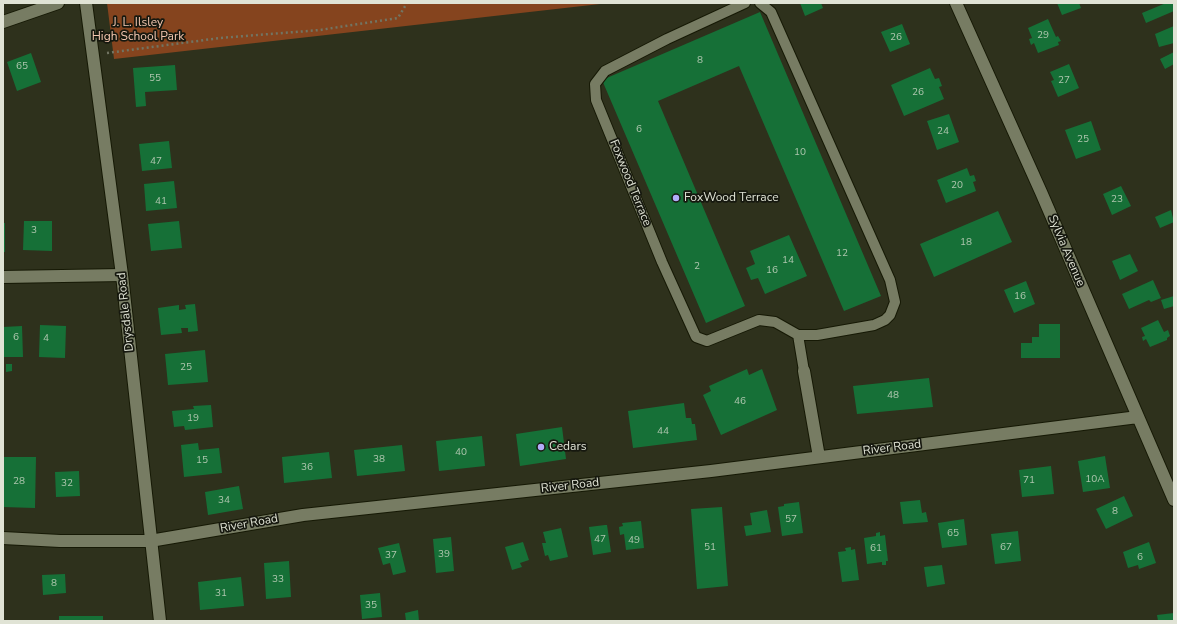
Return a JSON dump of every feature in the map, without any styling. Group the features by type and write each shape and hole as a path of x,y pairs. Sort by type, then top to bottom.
{"street":[{"path":"3,22 58,3"},
{"name":"Drysdale Road","path":"86,3 122,275 150,541 160,621"},
{"name":"Sylvia Avenue","path":"956,3 1174,500"},
{"path":"3,277 122,275"},
{"path":"804,371 819,457"},
{"name":"River Road","path":"3,538 60,541 150,541 303,515 703,471 1138,418"}],"lane":[{"name":"Foxwood Terrace","path":"745,3 668,38 605,71 596,84 595,96 662,262 696,337 706,341 760,320 775,322 798,335"},
{"path":"760,3 771,12 890,280 895,295 895,302 890,315 879,323 837,332 798,335 804,371"}],"path":[{"path":"92,55 196,41 320,30 398,18 407,3"}],"green space":[{"name":"J. L. Ilsley High School Park","path":"107,3 609,3 114,59"}],"building":[{"path":"800,3 821,3 823,8 805,16"},
{"path":"1057,3 1079,3 1081,8 1062,15"},
{"path":"1166,3 1174,3 1174,11 1146,23 1142,13"},
{"name":"FoxWood Terrace","path":"760,12 881,296 844,311 739,66 658,101 745,306 706,323 602,80"},
{"path":"1048,19 1056,37 1058,36 1061,41 1058,42 1059,45 1038,53 1034,43 1031,45 1029,39 1032,38 1028,28"},
{"path":"902,24 910,44 890,52 881,32"},
{"path":"1174,26 1174,43 1159,47 1155,34"},
{"path":"1174,52 1174,64 1165,69 1160,59"},
{"path":"31,53 41,82 17,91 7,62"},
{"path":"1069,64 1079,88 1058,97 1051,81 1054,80 1050,72"},
{"path":"175,65 177,90 145,92 146,106 136,107 133,68"},
{"path":"930,68 935,79 939,78 942,86 939,87 944,99 904,116 891,85"},
{"path":"949,114 959,142 937,150 927,121"},
{"path":"1091,121 1101,150 1076,159 1065,130"},
{"path":"169,141 172,168 142,171 139,144"},
{"path":"967,168 970,176 974,175 976,181 973,182 976,191 946,203 937,180"},
{"path":"174,181 177,208 146,211 144,184"},
{"path":"1121,186 1131,206 1112,215 1103,194"},
{"path":"1171,210 1174,222 1160,228 1155,217"},
{"path":"998,211 1012,242 934,277 920,244"},
{"path":"24,221 52,221 52,251 23,250"},
{"path":"179,221 182,248 151,251 148,224"},
{"path":"3,223 5,223 5,252 3,252"},
{"path":"789,235 807,276 765,294 758,278 751,280 746,268 755,264 750,251"},
{"path":"1130,254 1138,271 1120,280 1112,261"},
{"path":"1153,280 1161,298 1151,302 1149,300 1129,309 1122,294"},
{"path":"1026,281 1035,304 1014,313 1004,290"},
{"path":"1174,296 1174,306 1164,309 1161,300"},
{"path":"195,304 198,331 188,332 188,328 181,328 182,333 161,335 158,308 179,305 179,310 186,309 185,305"},
{"path":"1158,320 1164,332 1168,330 1170,336 1167,340 1150,347 1146,339 1143,341 1142,337 1145,336 1141,328"},
{"path":"1039,324 1060,324 1060,358 1021,358 1021,343 1032,343 1032,337 1039,337"},
{"path":"40,325 66,326 65,358 39,357"},
{"path":"22,326 23,357 3,357 3,327"},
{"path":"205,350 208,382 168,385 165,354"},
{"path":"6,364 12,364 12,371 6,372"},
{"path":"747,369 749,375 762,369 777,410 721,435 703,395 711,391 709,386"},
{"path":"929,378 933,407 857,414 853,386"},
{"path":"684,403 686,418 691,418 692,424 695,424 697,440 633,448 628,411"},
{"path":"211,405 213,427 185,430 184,426 174,427 172,411 194,409 193,406"},
{"name":"Cedars","path":"562,427 566,459 520,466 516,434"},
{"path":"482,436 485,466 439,471 436,441"},
{"path":"198,443 199,450 219,448 222,473 184,477 181,445"},
{"path":"402,445 405,471 357,476 354,450"},
{"path":"329,452 332,478 284,483 282,457"},
{"path":"1105,456 1110,488 1083,492 1078,461"},
{"path":"3,457 36,457 35,508 3,507"},
{"path":"1051,466 1054,494 1022,497 1019,470"},
{"path":"79,471 80,496 56,497 55,472"},
{"path":"239,486 243,509 208,515 205,492"},
{"path":"1124,496 1133,516 1106,529 1096,509"},
{"path":"920,500 922,513 926,512 928,522 903,524 900,502"},
{"path":"799,502 803,533 782,536 778,507 784,506 784,504"},
{"path":"722,507 728,586 697,589 691,509"},
{"path":"767,510 771,532 746,536 744,526 752,525 750,513"},
{"path":"964,519 967,545 942,548 938,523"},
{"path":"641,521 644,548 626,550 624,534 620,535 619,527 623,526 622,523"},
{"path":"607,525 611,552 593,555 589,527"},
{"path":"561,528 568,557 550,561 548,555 545,556 542,543 546,543 543,532"},
{"path":"1018,531 1021,561 995,564 991,534"},
{"path":"880,532 880,536 885,535 888,561 886,561 886,565 882,565 882,562 867,564 864,538 876,536 876,533"},
{"path":"451,537 454,571 436,573 433,539"},
{"path":"523,542 529,560 520,563 522,567 512,570 505,547"},
{"path":"1149,542 1156,563 1139,569 1138,565 1128,568 1123,552"},
{"path":"399,543 406,572 393,575 390,563 383,565 378,548"},
{"path":"851,547 851,550 855,549 859,580 842,582 838,552 846,551 845,548"},
{"path":"289,561 291,597 266,599 264,563"},
{"path":"942,565 945,584 927,587 924,567"},
{"path":"65,574 66,593 43,595 42,575"},
{"path":"241,577 244,606 200,610 198,582"},
{"path":"380,593 382,617 362,619 360,595"},
{"path":"418,610 419,621 406,621 405,613"},
{"path":"1174,613 1174,621 1158,621 1157,615"},
{"path":"59,616 103,616 103,621 59,621"}],"place":[{"name":"FoxWood Terrace","path":"676,198"},
{"name":"Cedars","path":"541,447"}]}
